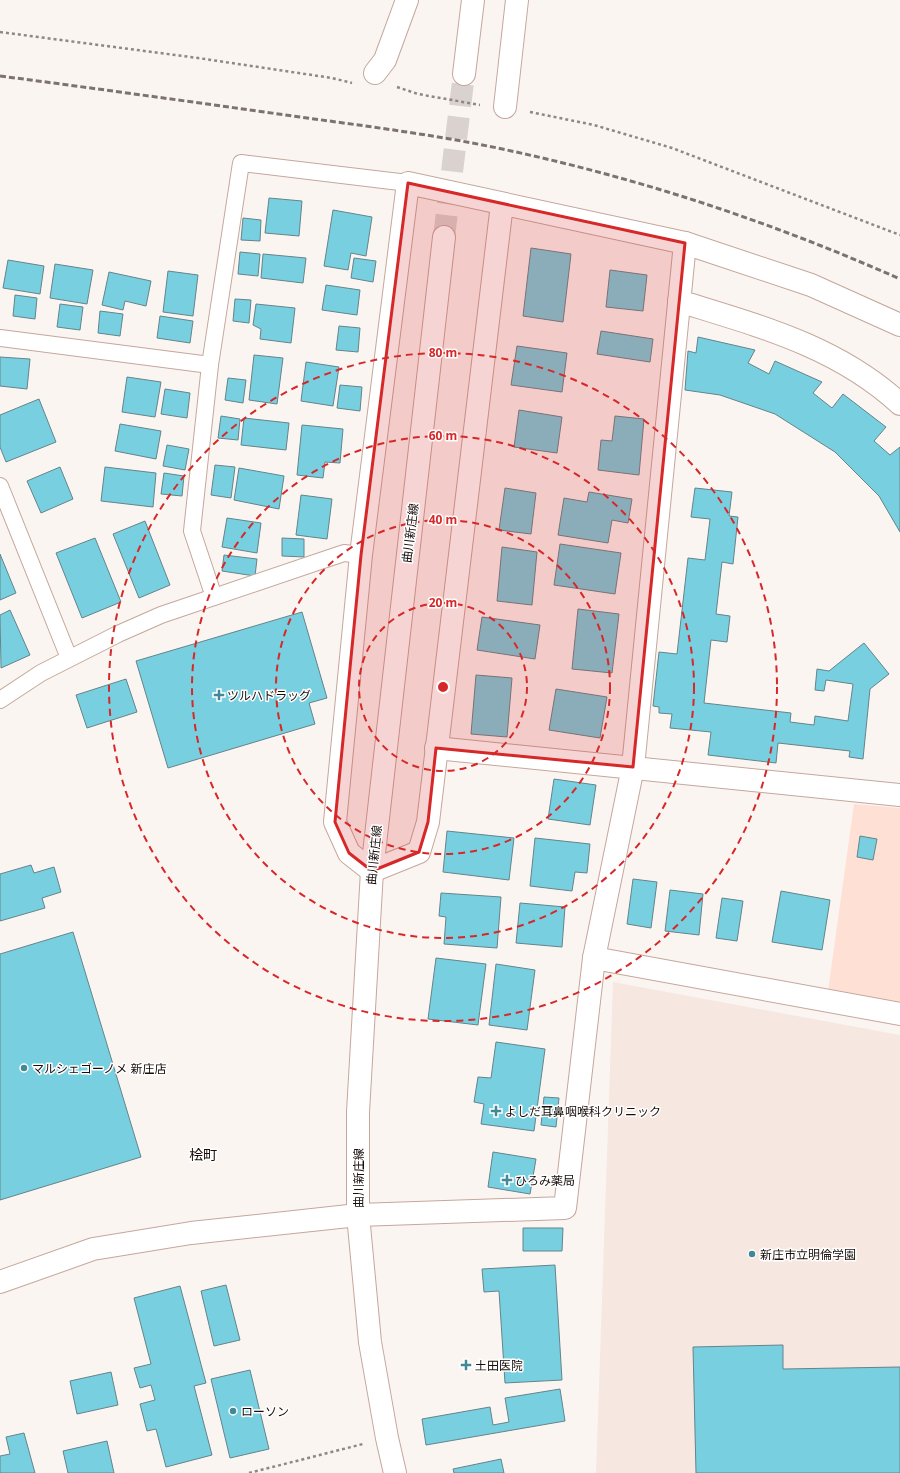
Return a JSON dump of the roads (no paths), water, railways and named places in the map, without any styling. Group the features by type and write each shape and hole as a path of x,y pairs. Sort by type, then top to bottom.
{"street":[{"path":"375,73 386,60 407,0"},
{"path":"464,74 473,0"},
{"path":"505,107 517,0"},
{"path":"502,204 428,822 420,852 372,871 349,852 335,822 360,555 408,183 685,243 811,285 900,325"},
{"name":"曲川新庄線","path":"395,1473 387,1438 370,1342 358,1215 358,1112 372,871 444,237"},
{"path":"0,1282 93,1250 191,1233 358,1215 565,1208 594,958 633,767 685,243"},
{"path":"679,302 779,332 838,359 888,393 900,404"},
{"path":"436,748 900,795"},
{"path":"594,958 900,1014"}],"lane":[{"path":"214,597 192,531 210,365 241,163 408,183"},
{"path":"0,338 210,365"},
{"path":"0,486 5,510 69,658"},
{"path":"0,700 41,673 69,658 161,615 344,553 360,555"}],"tunnel":[{"path":"444,237 464,74"}],"railway":[{"path":"0,76 381,128 462,141 516,152 614,176 663,190 759,222 900,279"}],"place":[{"name":"ツルハドラッグ","path":"219,695"},
{"name":"マルシェゴーノメ 新庄店","path":"24,1068"},
{"name":"よしだ耳鼻咽喉科クリニック","path":"496,1111"},
{"name":"ひろみ薬局","path":"507,1180"},
{"name":"新庄市立明倫学園","path":"752,1254"},
{"name":"土田医院","path":"466,1365"},
{"name":"ローソン","path":"233,1411"}],"district":[{"name":"桧町","path":"203,1154"}]}
